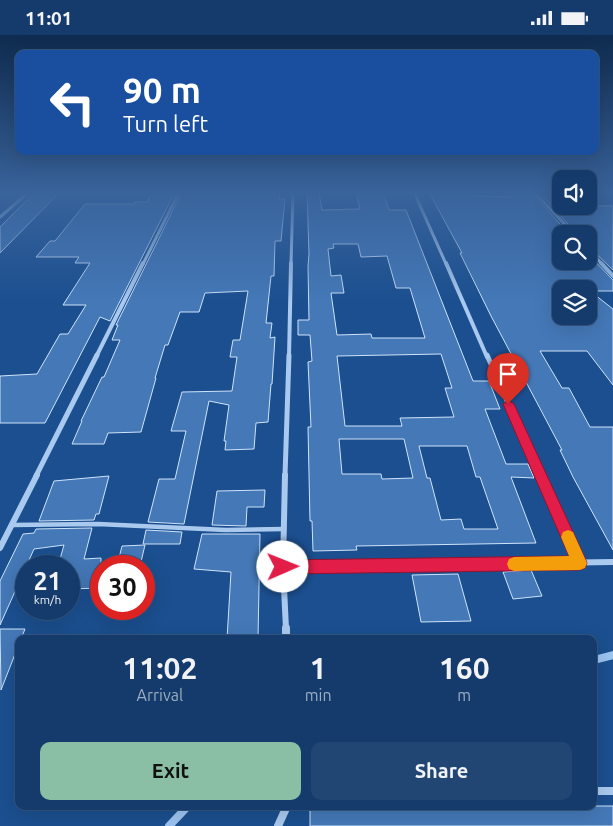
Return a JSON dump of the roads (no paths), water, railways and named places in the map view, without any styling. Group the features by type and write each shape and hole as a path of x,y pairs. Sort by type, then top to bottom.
{"street":[{"path":"0,547 160,229"},
{"path":"286,635 283,567 292,229"},
{"path":"431,229 580,563"},
{"path":"597,259 613,276"},
{"path":"283,567 613,562"},
{"path":"597,791 613,791"},
{"path":"278,826 285,810"}],"lane":[{"path":"11,525 98,523 226,530 284,529"}],"waterway":[{"path":"597,659 613,655"},
{"path":"169,826 184,810"}]}
